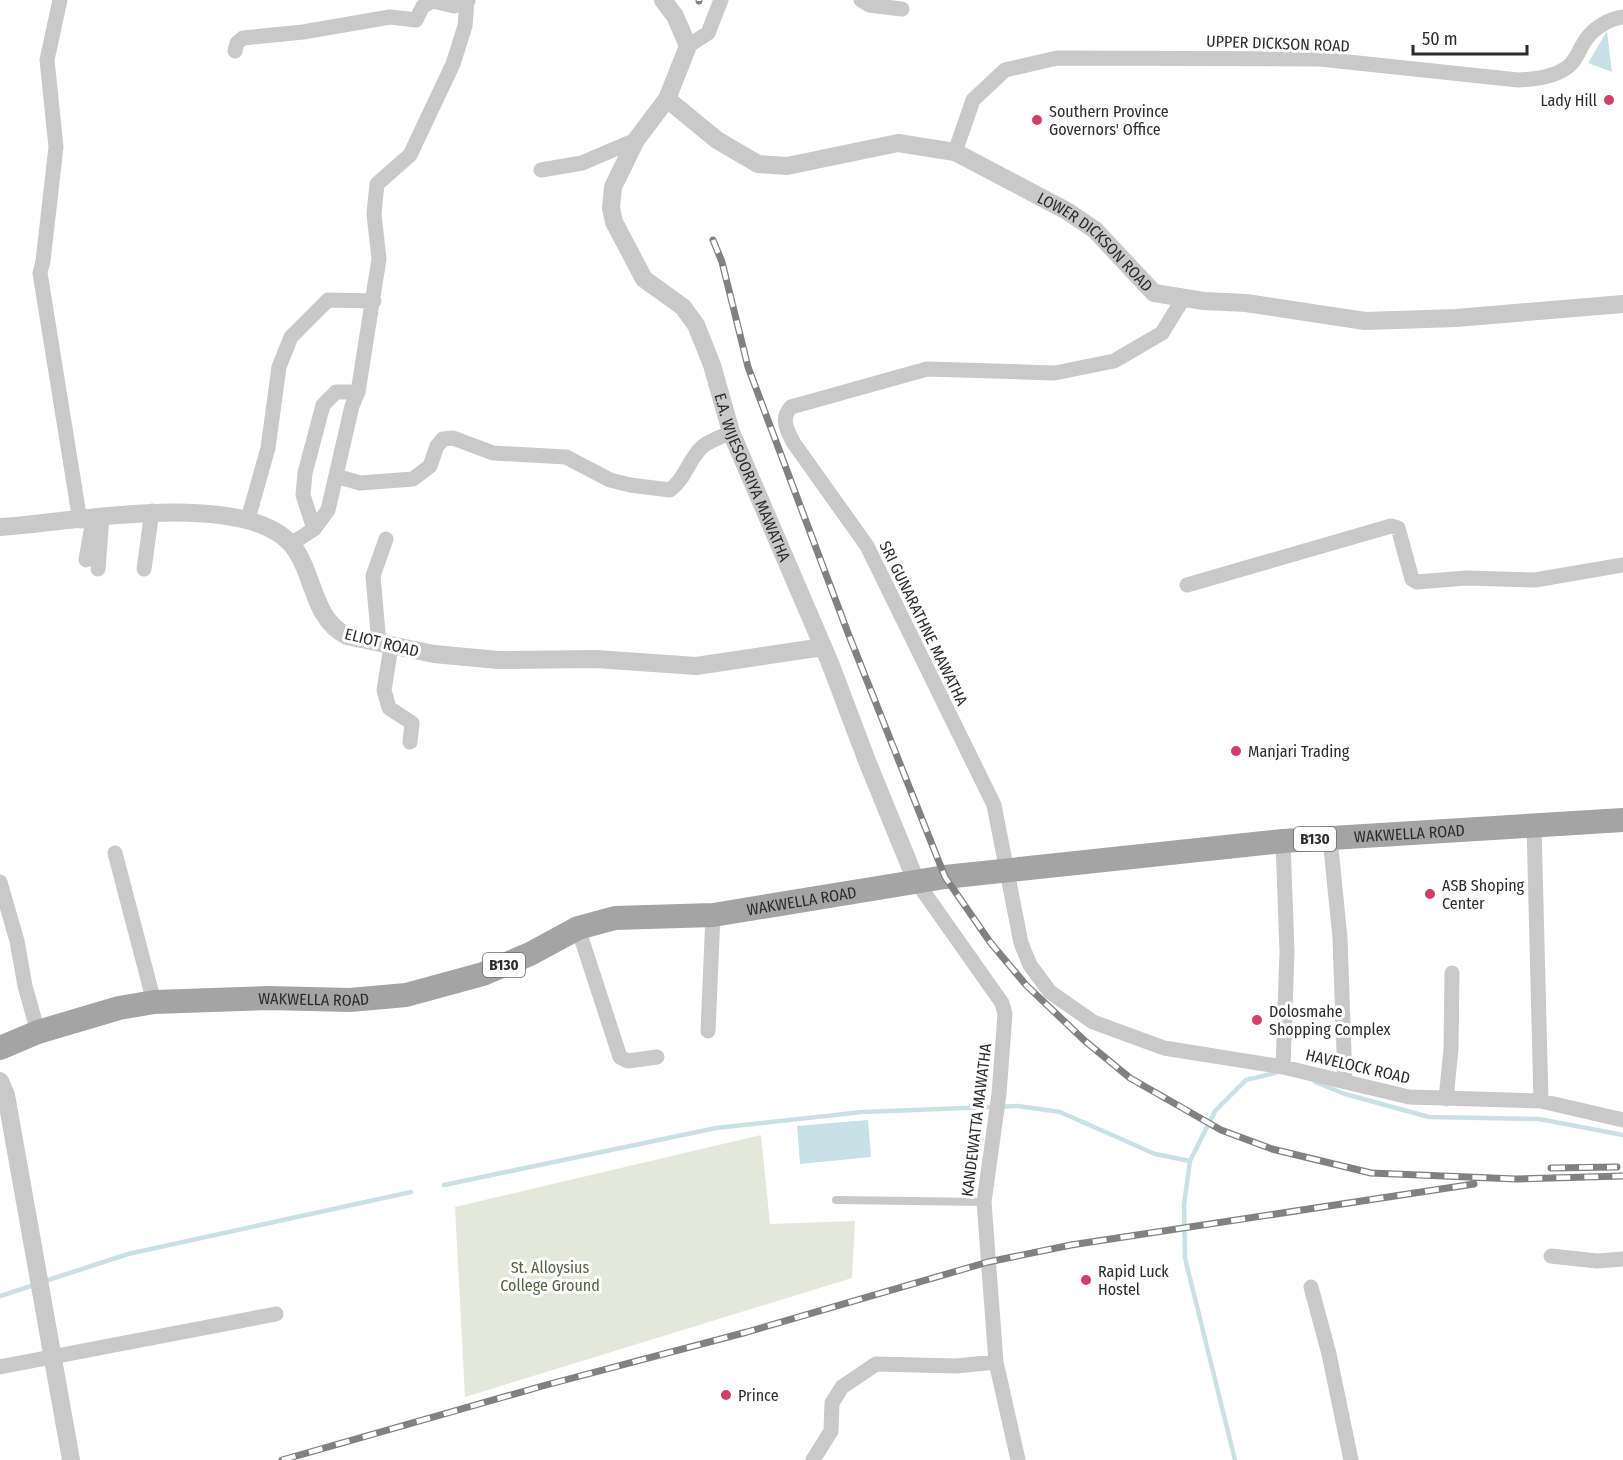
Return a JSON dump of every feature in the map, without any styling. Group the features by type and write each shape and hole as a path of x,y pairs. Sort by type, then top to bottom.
{"main road":[{"name":"WAKWELLA ROAD","path":"0,1048 38,1032 119,1008 154,1002 268,998 350,1000 406,995 483,974 530,954 578,928 615,918 713,915 916,881 1283,842 1623,820"}],"street":[{"path":"60,0 47,60 56,147 40,273 91,519 92,564"},
{"path":"663,0 675,16 688,46 708,33 721,0"},
{"path":"861,0 869,5 902,9"},
{"path":"235,51 237,43 243,38 303,32 390,17 416,20 423,6 433,1 454,6 467,1 465,26 453,64 410,154 377,184 374,214 379,259 358,392 352,406 328,510 314,530 291,544"},
{"name":"UPPER DICKSON ROAD","path":"955,152 973,100 1005,70 1057,58 1320,59 1518,80 1544,78 1565,70 1578,56 1585,39 1612,18 1623,17"},
{"name":"E.A. WIJESOORIYA MAWATHA","path":"688,46 668,99 636,140 613,187 611,208 614,222 644,279 683,307 696,325 712,364 731,432 823,647 916,881"},
{"name":"LOWER DICKSON ROAD","path":"668,99 717,140 758,164 787,166 898,143 955,152 1067,211 1095,230 1154,293 1183,298 1246,303 1365,321 1456,318 1623,304"},
{"path":"542,170 582,163 636,140"},
{"name":"SRI GUNARATHNE MAWATHA","path":"1007,871 994,805 867,546 793,442 784,423 785,414 791,407 927,369 1055,373 1114,361 1162,333 1183,298"},
{"path":"248,519 268,448 279,367 291,337 328,300 374,302"},
{"path":"314,530 303,495 310,452 323,405 336,392 358,392"},
{"path":"336,476 360,483 413,479 430,466 437,446 443,439 453,438 493,453 566,458 610,480 630,485 670,489 681,482 686,470 702,447 731,432"},
{"path":"144,569 152,511"},
{"name":"ELIOT ROAD","path":"0,527 152,511 248,519 266,526 291,544 317,601 335,630 347,636 385,645 498,660 596,659 696,666 823,647"},
{"path":"1187,585 1391,526 1398,528 1412,579 1417,582 1466,578 1535,580 1623,565"},
{"path":"386,539 373,576 385,645 384,690 389,708 412,723 410,742"},
{"path":"1534,825 1542,1101"},
{"path":"1330,838 1340,938 1345,1082"},
{"path":"1282,1067 1287,952 1283,842"},
{"path":"115,853 154,1002"},
{"name":"HAVELOCK ROAD","path":"1007,871 1021,944 1030,965 1050,992 1093,1022 1164,1048 1282,1067 1409,1097 1542,1101 1623,1120"},
{"name":"KANDEWATTA MAWATHA","path":"916,881 1002,1003 1005,1027 999,1094 984,1202 996,1362 1018,1460"},
{"path":"0,882 38,1032"},
{"path":"708,1031 713,915"},
{"path":"578,928 620,1057 628,1061 657,1057"},
{"path":"1446,1099 1452,973"},
{"path":"0,1081 6,1095 71,1460"},
{"path":"1551,1256 1597,1261 1623,1259"},
{"path":"1311,1287 1329,1354 1351,1460"},
{"path":"0,1366 276,1314"},
{"path":"813,1460 831,1431 832,1403 842,1387 876,1364 956,1366 996,1362"}],"lane":[{"path":"837,1200 984,1202"}],"green space":[{"name":"St. Alloysius College Ground","path":"761,1135 770,1224 855,1221 852,1278 465,1397 455,1207"}],"water":[{"path":"1607,31 1612,72 1588,63"},
{"path":"868,1120 871,1157 800,1164 797,1126"}],"waterway":[{"path":"1235,1460 1185,1258 1184,1205 1190,1161 1215,1111 1246,1080 1275,1073"},
{"path":"1315,1082 1345,1094 1429,1117 1539,1119 1623,1135"},
{"path":"444,1185 716,1128 862,1112 1018,1106 1060,1112 1155,1154 1190,1161"},
{"path":"42,1282 128,1254 411,1192"},
{"path":"0,1296 34,1285"}],"railway":[{"path":"713,240 722,262 748,367 848,633 945,877 990,942 1026,985 1085,1041 1130,1078 1221,1130 1272,1149 1371,1173 1516,1179 1623,1176"},
{"path":"1551,1168 1617,1167"},
{"path":"282,1460 546,1385 747,1332 988,1262 1071,1245 1474,1184"}],"place":[{"name":"Lady Hill","path":"1609,100"},
{"name":"Southern Province Governors' Office","path":"1037,120"},
{"name":"Manjari Trading","path":"1236,751"},
{"name":"ASB Shoping Center","path":"1430,894"},
{"name":"Dolosmahe Shopping Complex","path":"1257,1020"},
{"name":"Rapid Luck Hostel","path":"1086,1280"},
{"name":"Prince","path":"726,1395"}]}
